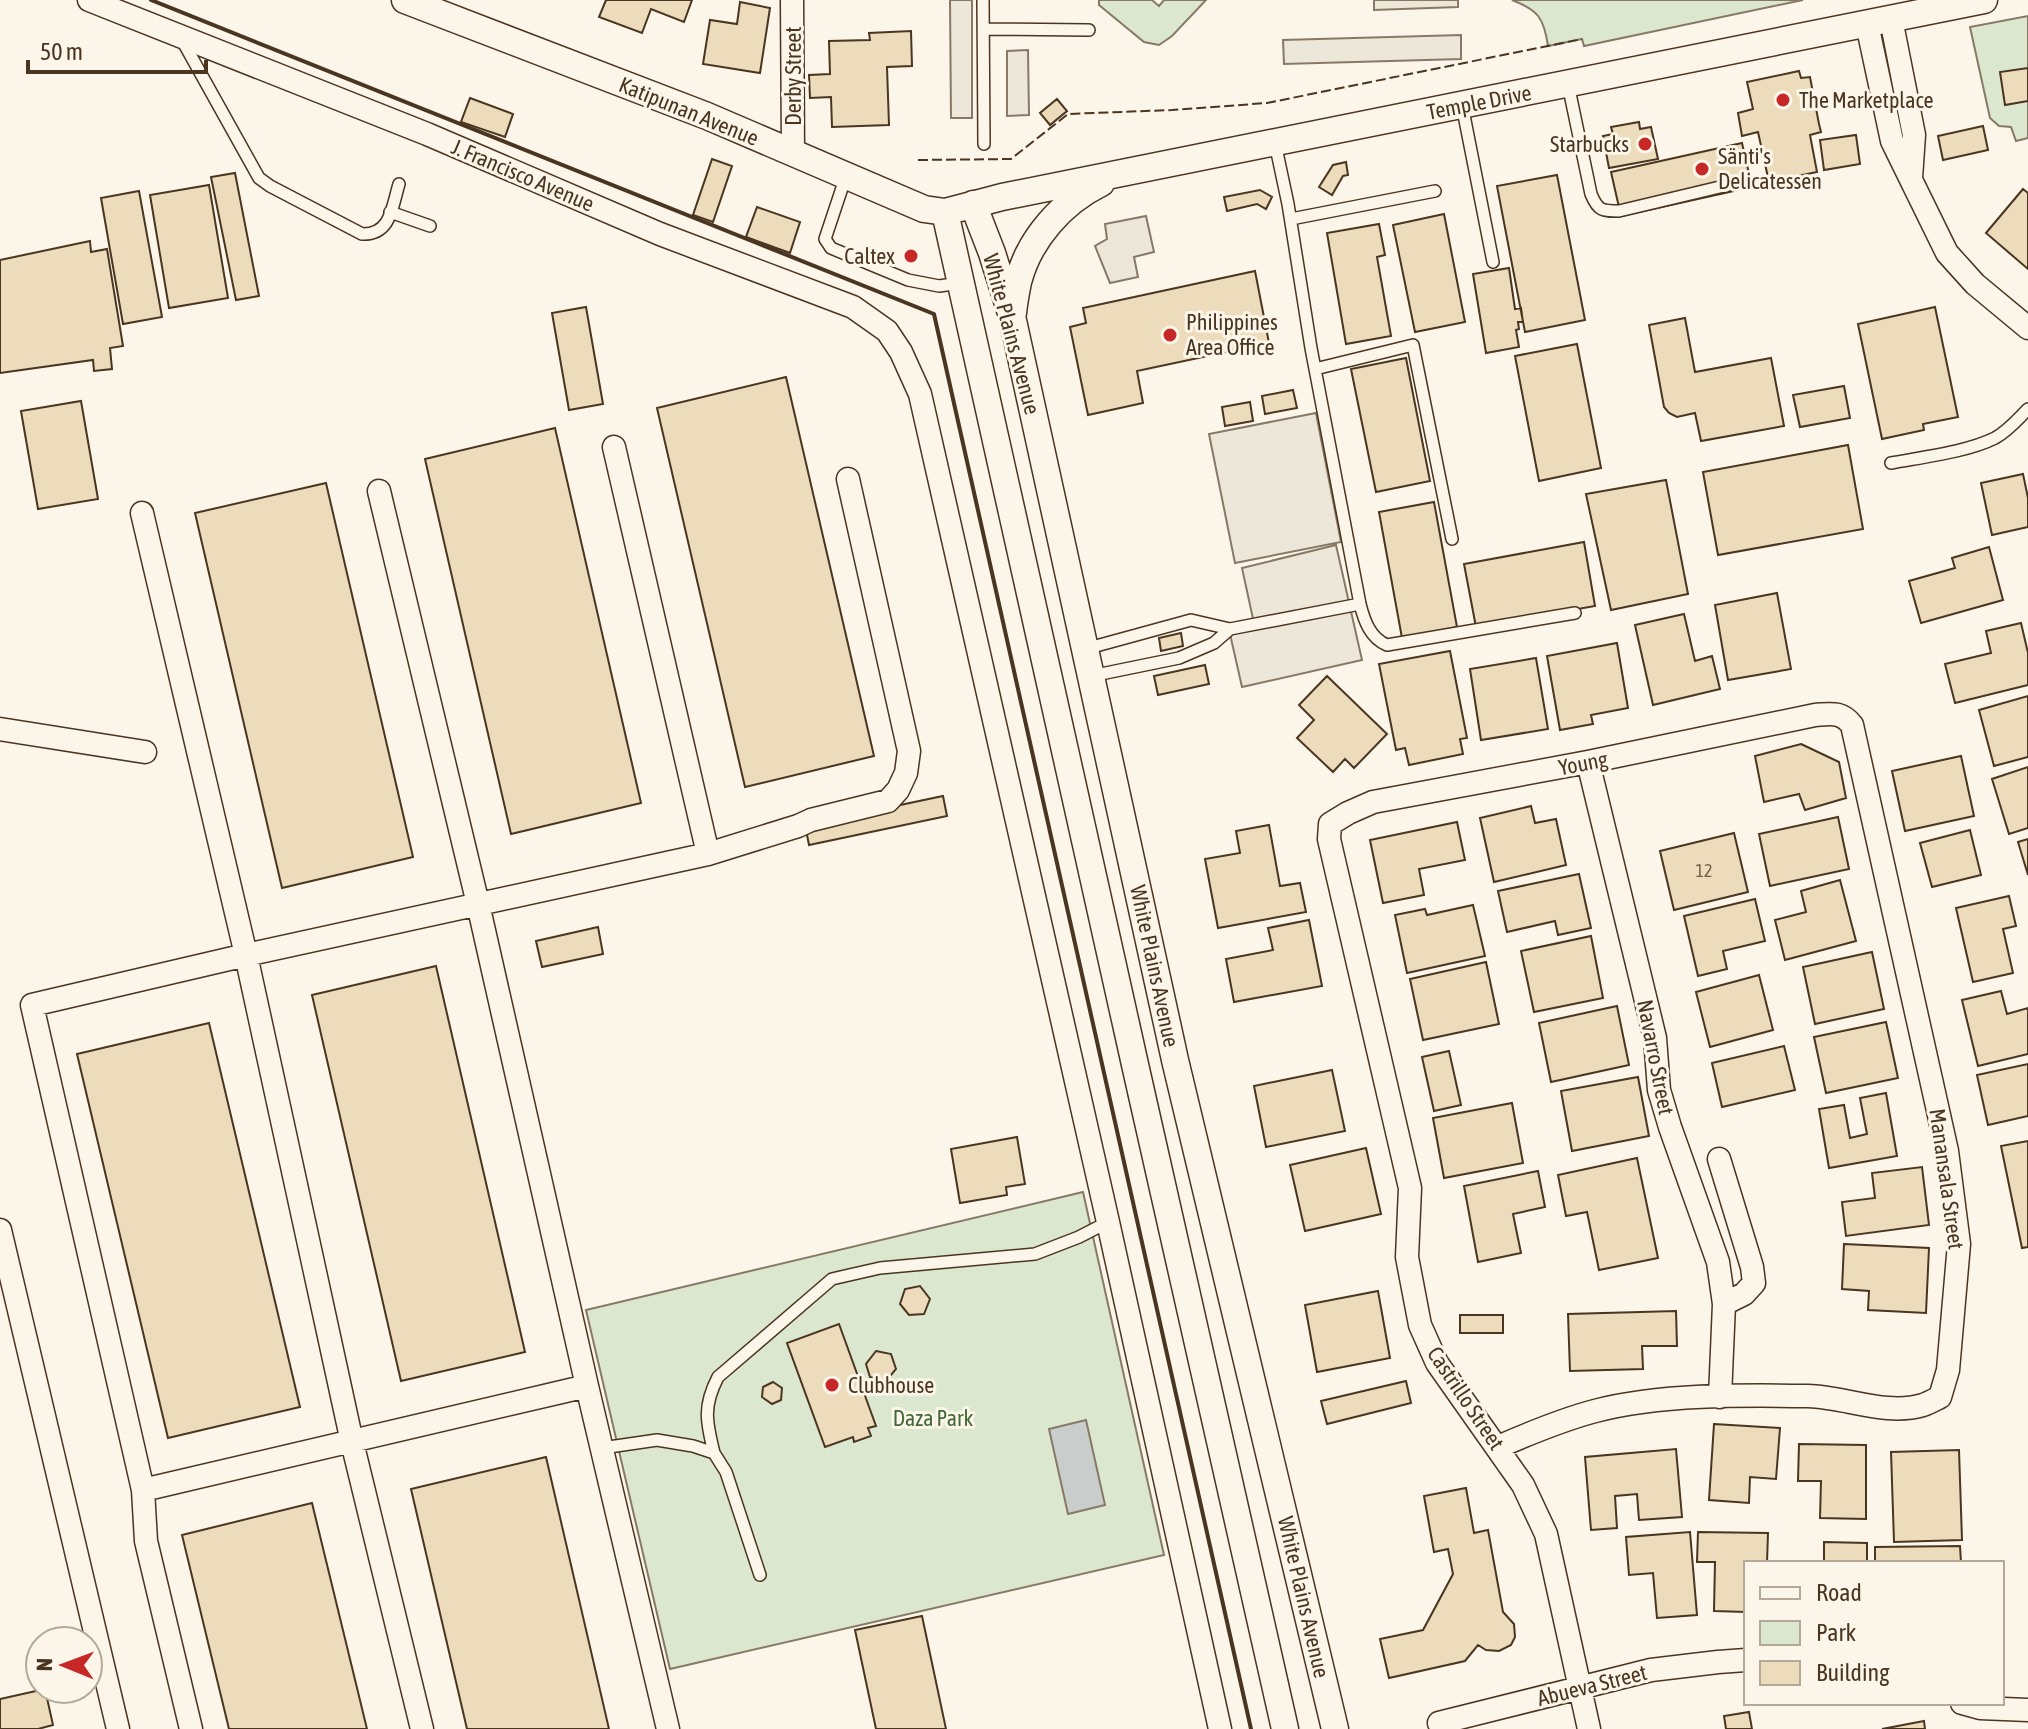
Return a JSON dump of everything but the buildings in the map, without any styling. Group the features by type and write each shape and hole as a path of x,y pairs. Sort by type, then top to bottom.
{"street":[{"name":"J. Francisco Avenue","path":"89,0 427,134 660,234 853,307 887,331 901,352 920,394 1220,1729"},
{"name":"Katipunan Avenue","path":"405,0 707,116 924,209 945,212"},
{"name":"Derby Street","path":"792,0 793,152"},
{"name":"Temple Drive","path":"973,204 1984,0"},
{"path":"1879,21 1899,118 1914,135 1910,179 1947,253 1975,284 2028,328"},
{"path":"1012,316 1019,280 1028,255 1041,233 1083,192 1122,173"},
{"path":"945,212 973,204"},
{"name":"White Plains Avenue","path":"973,204 1012,316 1175,1060 1335,1729"},
{"name":"White Plains Avenue","path":"945,212 1285,1729"},
{"path":"614,447 708,854"},
{"path":"191,1729 146,1541 143,1490 32,1005 708,854 811,820 888,801 898,790 906,773 909,751 848,479"},
{"path":"379,491 478,904 668,1729"},
{"path":"142,513 246,955 352,1442 422,1729"},
{"name":"Young","path":"1330,824 1373,802 1815,715 1839,714"},
{"name":"Manansala Street","path":"1498,1447 1542,1427 1597,1410 1659,1401 1812,1396 1894,1409 1922,1406 1940,1397 1948,1370 1959,1244 1947,1151 1852,725 1839,714"},
{"path":"0,729 145,752"},
{"name":"Navarro Street","path":"1588,762 1655,1038 1659,1090 1718,1262 1724,1304 1720,1397"},
{"name":"Castrillo Street","path":"1330,824 1329,839 1410,1188 1407,1257 1420,1325 1437,1363 1523,1485 1546,1534 1589,1729"},
{"path":"1136,1069 1175,1060"},
{"path":"1719,1159 1752,1267 1754,1283 1744,1294 1724,1304"},
{"path":"0,1230 118,1729"},
{"path":"143,1490 587,1386"},
{"name":"Abueva Street","path":"1439,1723 1651,1670 1744,1660"},
{"path":"1969,1705 2028,1710"}],"lane":[{"path":"983,0 984,144"},
{"path":"984,29 1089,30"},
{"path":"179,36 259,178 270,186 362,234 371,235 381,231 399,184"},
{"path":"1568,84 1591,194 1596,206 1604,211 1619,211 1745,181"},
{"path":"1462,105 1493,262"},
{"path":"1275,143 1360,604 1370,630 1387,645 1575,613"},
{"path":"846,175 825,239 831,248 908,280 939,286 961,283"},
{"path":"1291,219 1435,191"},
{"path":"390,212 430,226"},
{"path":"1315,369 1413,345 1452,539"},
{"path":"1891,463 1977,445 1996,437 2028,409"},
{"path":"1085,649 1191,620 1230,629 1360,604"},
{"path":"1091,676 1179,658 1214,643 1230,629"},
{"path":"760,1575 726,1472 714,1453 707,1426 709,1395 718,1377 832,1279 880,1268 1035,1254 1108,1222"},
{"path":"602,1448 657,1440 714,1453"}],"green space":[{"path":"1099,0 1152,0 1159,6 1164,0 1206,0 1172,36 1159,45 1144,42 1099,5"},
{"path":"1512,0 1803,0 1584,46 1582,39 1548,46 1538,16 1528,7"},
{"path":"2028,16 2028,138 2016,141 2011,127 1999,126 1990,118 1970,27"},
{"name":"Daza Park","path":"1083,1192 1164,1555 670,1669 586,1310"}],"shaded area":[{"path":"950,0 972,0 972,118 951,118"},
{"path":"1374,0 1458,0 1458,7 1374,10"},
{"path":"1461,35 1461,59 1284,64 1283,40"},
{"path":"1028,50 1029,115 1007,116 1007,51"},
{"path":"1146,216 1154,252 1134,257 1138,277 1110,283 1095,246 1107,239 1105,224"},
{"path":"1316,413 1341,542 1235,563 1209,434"},
{"path":"1336,545 1362,660 1242,687 1230,634 1255,628 1242,568"},
{"path":"1086,1420 1105,1505 1068,1514 1049,1429"}],"fence":[{"path":"918,160 1011,159 1068,114 1267,103 1582,39"}],"wall":[{"path":"151,0 934,314 1251,1729"}],"place":[{"name":"The Marketplace","path":"1783,100"},
{"name":"Starbucks","path":"1645,144"},
{"name":"Sänti's Delicatessen","path":"1702,169"},
{"name":"Caltex","path":"911,256"},
{"name":"Philippines Area Office","path":"1170,335"},
{"name":"Clubhouse","path":"832,1385"}]}
